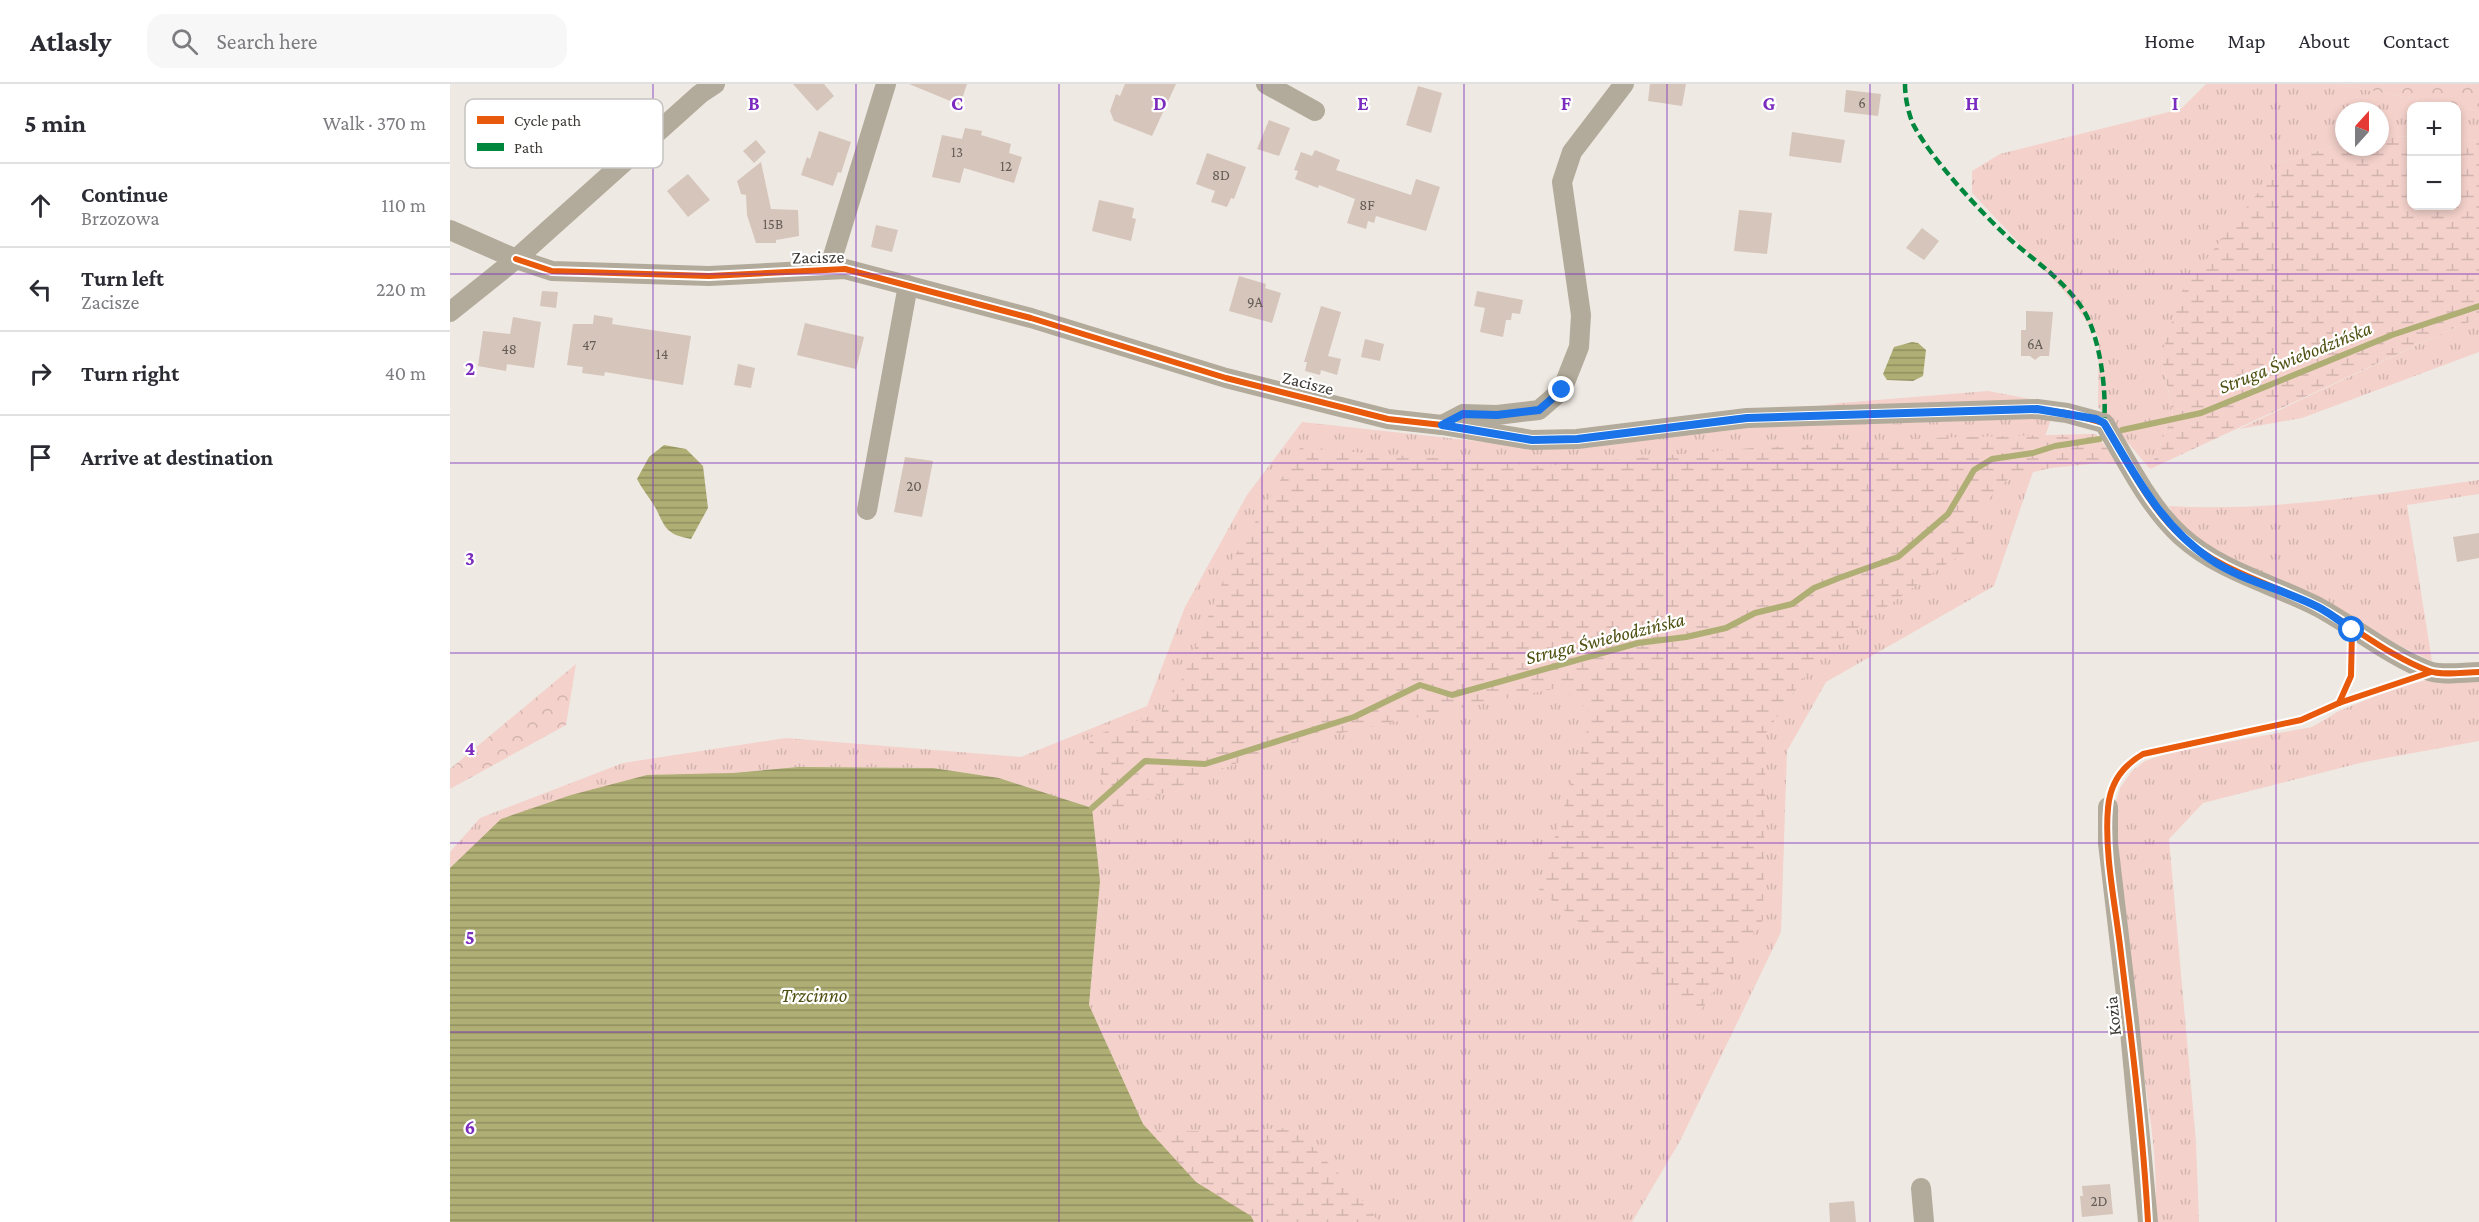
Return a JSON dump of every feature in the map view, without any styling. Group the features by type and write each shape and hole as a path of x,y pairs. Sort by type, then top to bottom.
{"street":[{"path":"663,127 700,94 715,84"},
{"path":"829,269 886,84"},
{"path":"1266,84 1315,111"},
{"path":"1442,425 1463,414 1497,415 1539,410 1562,390 1579,347 1581,315 1562,182 1572,152 1624,84"},
{"path":"450,312 516,259 617,168"},
{"name":"Zacisze","path":"450,230 516,259 552,271 709,276 845,269 1031,318 1226,378 1388,419 1442,425 1532,440 1577,439 1747,418 2037,409 2067,413 2104,423 2155,506 2180,535 2210,559 2319,608 2352,630 2431,672 2479,672"},
{"path":"867,510 908,285"},
{"name":"Kozia","path":"2108,807 2108,843 2129,1021 2148,1222"},
{"path":"1921,1188 1924,1222"}],"green space":[{"path":"2206,84 2336,84 2432,102 2407,102 2407,137 2389,136 2389,102 2335,102 2335,146 2282,162 2161,355 2173,414 2150,469 2098,407 2099,338 2064,291 1972,193 1972,171 2000,154 2181,109"},
{"path":"2336,84 2479,84 2479,111 2461,108 2461,102 2431,102"},
{"path":"2461,108 2479,111 2479,141 2461,139"},
{"path":"2389,136 2407,137 2407,210 2461,210 2461,139 2479,141 2479,318 2150,469 2173,414 2161,355 2183,289 2282,162 2335,146 2335,156 2389,156"},
{"path":"2479,318 2479,352 2302,418 2239,429 2447,331"},
{"path":"1988,391 2052,403 2050,422 1994,586 1826,682 1787,751 1781,932 1680,1141 1632,1222 1254,1222 1143,1124 1089,1005 1100,881 1092,808 999,778 933,768 798,767 733,773 501,819 450,868 450,852 480,818 623,763 786,738 1021,757 1147,706 1185,607 1247,495 1302,422 1539,448 1840,403"},
{"path":"2096,434 2119,464 2101,463 2050,468 2009,478 1981,507 1973,548 1943,566 1820,655 1766,733 1763,920 1697,1016 1539,890 1592,714 1562,687 1279,746 1115,813 1088,738 1161,712 1182,679 1231,562 1300,448 1542,466 1753,448 1929,438"},
{"path":"2479,480 2479,494 2407,505 2432,661 2214,558 2179,526 2169,506 2285,504"},
{"path":"576,664 566,725 450,789 450,769"},
{"path":"2479,675 2479,741 2364,762 2203,803 2169,839 2196,1142 2199,1222 2155,1222 2154,1147 2132,995 2114,807 2120,788 2132,771 2145,761 2172,752 2312,727 2339,711 2390,690 2437,677"},
{"path":"798,767 933,768 999,778 1092,808 1100,881 1089,1005 1143,1124 1163,1132 1294,1128 1349,1184 1379,1222 1191,1222 450,868 501,819 571,795 647,775 733,773"}],"water":[{"path":"1912,342 1918,343 1926,350 1923,376 1913,381 1887,380 1883,374 1894,347"},
{"path":"664,445 686,449 703,466 708,508 691,539 676,535 667,529 637,479 649,457"},
{"name":"Trzcinno","path":"798,767 933,768 999,778 1092,808 1100,881 1089,1005 1143,1124 1196,1182 1251,1216 1254,1222 450,1222 450,868 501,819 571,795 647,775 733,773"}],"building":[{"path":"793,84 824,84 834,96 817,111"},
{"path":"909,84 967,84 960,105"},
{"path":"1125,84 1176,84 1152,136 1114,121 1110,111 1116,94 1120,96"},
{"path":"1650,84 1686,84 1682,106 1648,101"},
{"path":"1418,86 1442,93 1431,133 1406,125"},
{"path":"1846,90 1881,94 1878,116 1844,112"},
{"path":"1269,120 1290,128 1279,156 1257,149"},
{"path":"965,128 982,131 981,135 1011,144 1009,153 1022,157 1014,183 964,168 960,183 932,177 942,135 962,139"},
{"path":"819,131 851,142 841,173 838,172 833,186 801,175 807,157 810,159"},
{"path":"1792,132 1845,140 1841,163 1789,156"},
{"path":"756,140 766,152 754,163 743,151"},
{"path":"1315,150 1340,160 1336,170 1411,195 1416,179 1440,187 1426,231 1376,216 1374,223 1368,221 1366,229 1347,223 1355,199 1319,185 1318,188 1295,179 1298,171 1294,170 1301,152 1312,156"},
{"path":"1207,153 1246,167 1234,199 1231,198 1227,207 1211,202 1215,191 1196,184"},
{"path":"761,162 771,209 798,210 799,236 776,240 776,243 756,243 747,215 746,195 741,194 737,181"},
{"path":"688,174 710,200 688,217 667,191"},
{"path":"1099,200 1134,208 1132,218 1136,219 1131,241 1092,231"},
{"path":"1739,210 1772,213 1767,254 1734,251"},
{"path":"876,225 898,230 892,252 871,247"},
{"path":"1922,228 1939,241 1924,260 1906,248"},
{"path":"1239,276 1266,284 1265,288 1281,293 1272,323 1229,311"},
{"path":"542,291 558,292 556,308 540,306"},
{"path":"1477,291 1523,300 1520,314 1512,313 1511,320 1506,320 1503,337 1480,332 1485,308 1474,306"},
{"path":"1321,306 1341,312 1328,356 1341,359 1337,375 1321,370 1320,375 1305,371 1307,362 1304,362"},
{"path":"2026,311 2053,312 2049,356 2040,356 2035,360 2030,356 2021,356 2021,330 2026,330"},
{"path":"594,315 613,318 612,324 691,336 683,385 605,372 604,376 582,373 583,367 567,365 573,324 593,324"},
{"path":"513,317 541,322 534,368 507,364 506,371 478,366 483,331 510,334"},
{"path":"805,323 864,337 856,369 797,355"},
{"path":"1365,339 1384,344 1380,361 1361,357"},
{"path":"738,364 755,368 751,388 734,385"},
{"path":"905,457 933,461 922,517 894,512"},
{"path":"2479,533 2479,558 2457,562 2453,537"},
{"path":"2110,1184 2113,1214 2082,1217 2080,1196 2083,1196 2082,1186"},
{"path":"1854,1201 1856,1222 1830,1222 1829,1203"}],"waterway":[{"name":"Struga Świebodzińska","path":"2122,430 2201,413 2392,335 2479,306"},
{"name":"Struga Świebodzińska","path":"1092,808 1145,761 1205,764 1354,717 1420,685 1452,695 1638,643 1686,637 1726,628 1755,613 1792,604 1814,588 1898,557 1948,514 1974,470 1992,459 2100,439"}],"marked path":[{"path":"1905,84 1907,104 1913,124 1945,170 1987,217 2059,281 2082,308 2098,348 2103,380 2104,423"}],"cycle path":[{"path":"516,259 552,271 709,276 845,269 1031,318 1226,378 1388,419 1442,425 1532,440 1577,439 1747,418 2037,409 2067,413 2104,423 2158,511 2181,536 2213,559 2318,607 2414,665 2441,673 2479,672"},
{"path":"2339,703 2351,676 2352,630"},
{"path":"2148,1222 2137,1088 2109,862 2108,808 2114,783 2123,770 2143,754 2301,720 2339,703 2431,672"}],"route":[{"path":"1562,390 1539,410 1497,415 1463,414 1442,425 1532,440 1577,439 1747,418 2037,409 2096,419 2104,423 2155,506 2180,535 2210,559 2319,608 2352,630"}]}
